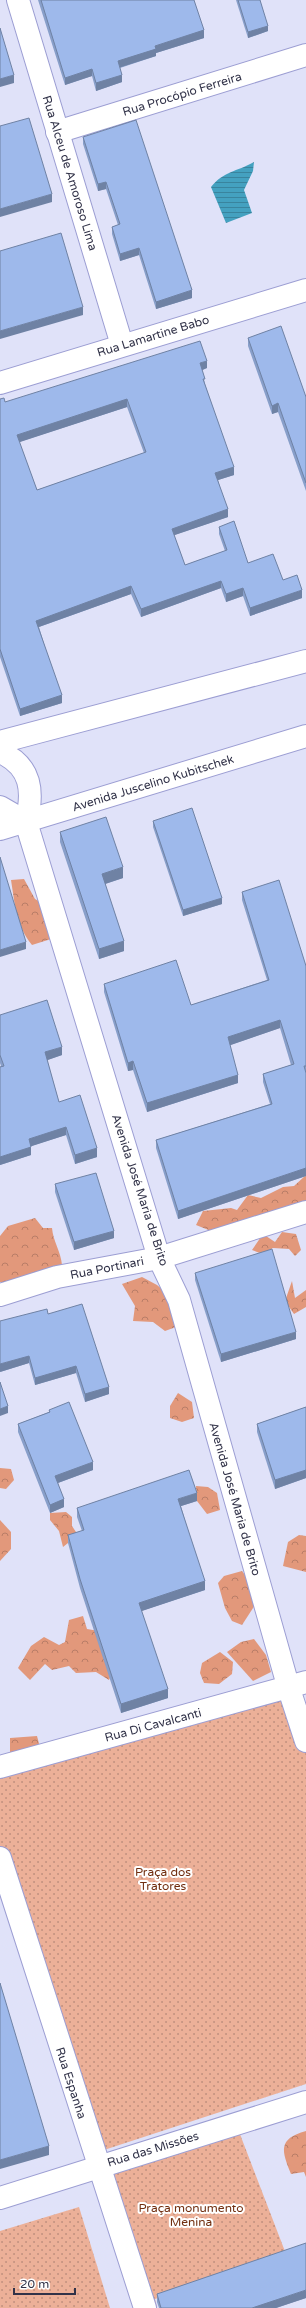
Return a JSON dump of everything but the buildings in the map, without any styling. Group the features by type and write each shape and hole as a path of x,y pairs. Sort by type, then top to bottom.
{"street":[{"name":"Rua Alceu de Amoroso Lima","path":"18,0 122,345"},
{"name":"Rua Procópio Ferreira","path":"58,132 306,55"},
{"name":"Rua Lamartine Babo","path":"0,383 306,290"},
{"path":"0,742 306,661"},
{"name":"Avenida Juscelino Kubitschek","path":"0,830 306,736"},
{"path":"0,752 13,758 24,769 30,786 31,804 26,822 0,807"},
{"name":"Avenida José Maria de Brito","path":"26,822 160,1258 179,1300 297,1686 306,1741"},
{"name":"Rua Portinari","path":"0,1295 56,1278 160,1258 306,1212"},
{"name":"Rua Di Cavalcanti","path":"0,1767 297,1686"},
{"name":"Rua Espanha","path":"0,1858 145,2308"},
{"name":"Rua das Missões","path":"0,2198 306,2102"}],"green space":[{"path":"24,879 35,899 44,904 51,939 32,945 19,922 11,880"},
{"path":"306,1175 306,1201 290,1211 221,1235 196,1225 203,1211 231,1208 237,1210 248,1195 261,1198 283,1187 294,1186"},
{"path":"35,1218 43,1228 52,1228 62,1265 12,1284 0,1282 0,1236 8,1226"},
{"path":"282,1232 296,1234 301,1250 295,1256 289,1249 273,1248 262,1254 252,1250 263,1234 275,1242"},
{"path":"142,1277 157,1285 176,1301 176,1327 165,1331 153,1322 133,1321 135,1306 122,1284"},
{"path":"292,1281 295,1298 306,1290 306,1307 294,1314 285,1301"},
{"path":"178,1393 192,1402 194,1418 182,1422 170,1418 170,1406"},
{"path":"0,1468 11,1469 14,1480 6,1489 0,1488"},
{"path":"196,1486 208,1487 217,1493 220,1510 207,1514 197,1501"},
{"path":"66,1512 72,1517 72,1526 78,1535 63,1547 59,1531 50,1520 50,1513"},
{"path":"0,1520 11,1532 11,1549 0,1561"},
{"path":"299,1535 306,1536 306,1572 283,1566 288,1542"},
{"path":"242,1571 251,1583 255,1605 242,1625 232,1621 225,1608 218,1583 224,1576"},
{"path":"83,1616 87,1629 105,1632 113,1671 109,1680 96,1672 76,1673 69,1666 52,1670 45,1664 30,1680 18,1668 31,1646 44,1637 59,1645 65,1642 69,1620"},
{"path":"254,1639 266,1655 271,1672 253,1681 227,1652 241,1642"},
{"path":"220,1652 233,1662 232,1674 219,1684 204,1683 200,1673 202,1663"},
{"name":"Praça dos Tratores","path":"289,1692 306,1752 306,2084 104,2150 0,1846 0,1777"},
{"path":"37,1736 43,1759 10,1755 10,1738"},
{"name":"Praça monumento Menina","path":"238,2129 286,2254 155,2299 157,2308 147,2308 103,2171"},
{"path":"306,2131 306,2177 304,2172 291,2174 285,2159 284,2147 290,2138"},
{"path":"79,2207 110,2308 0,2308 0,2231"}],"water":[{"path":"254,162 253,171 244,190 252,213 226,223 211,187 226,175"}]}
